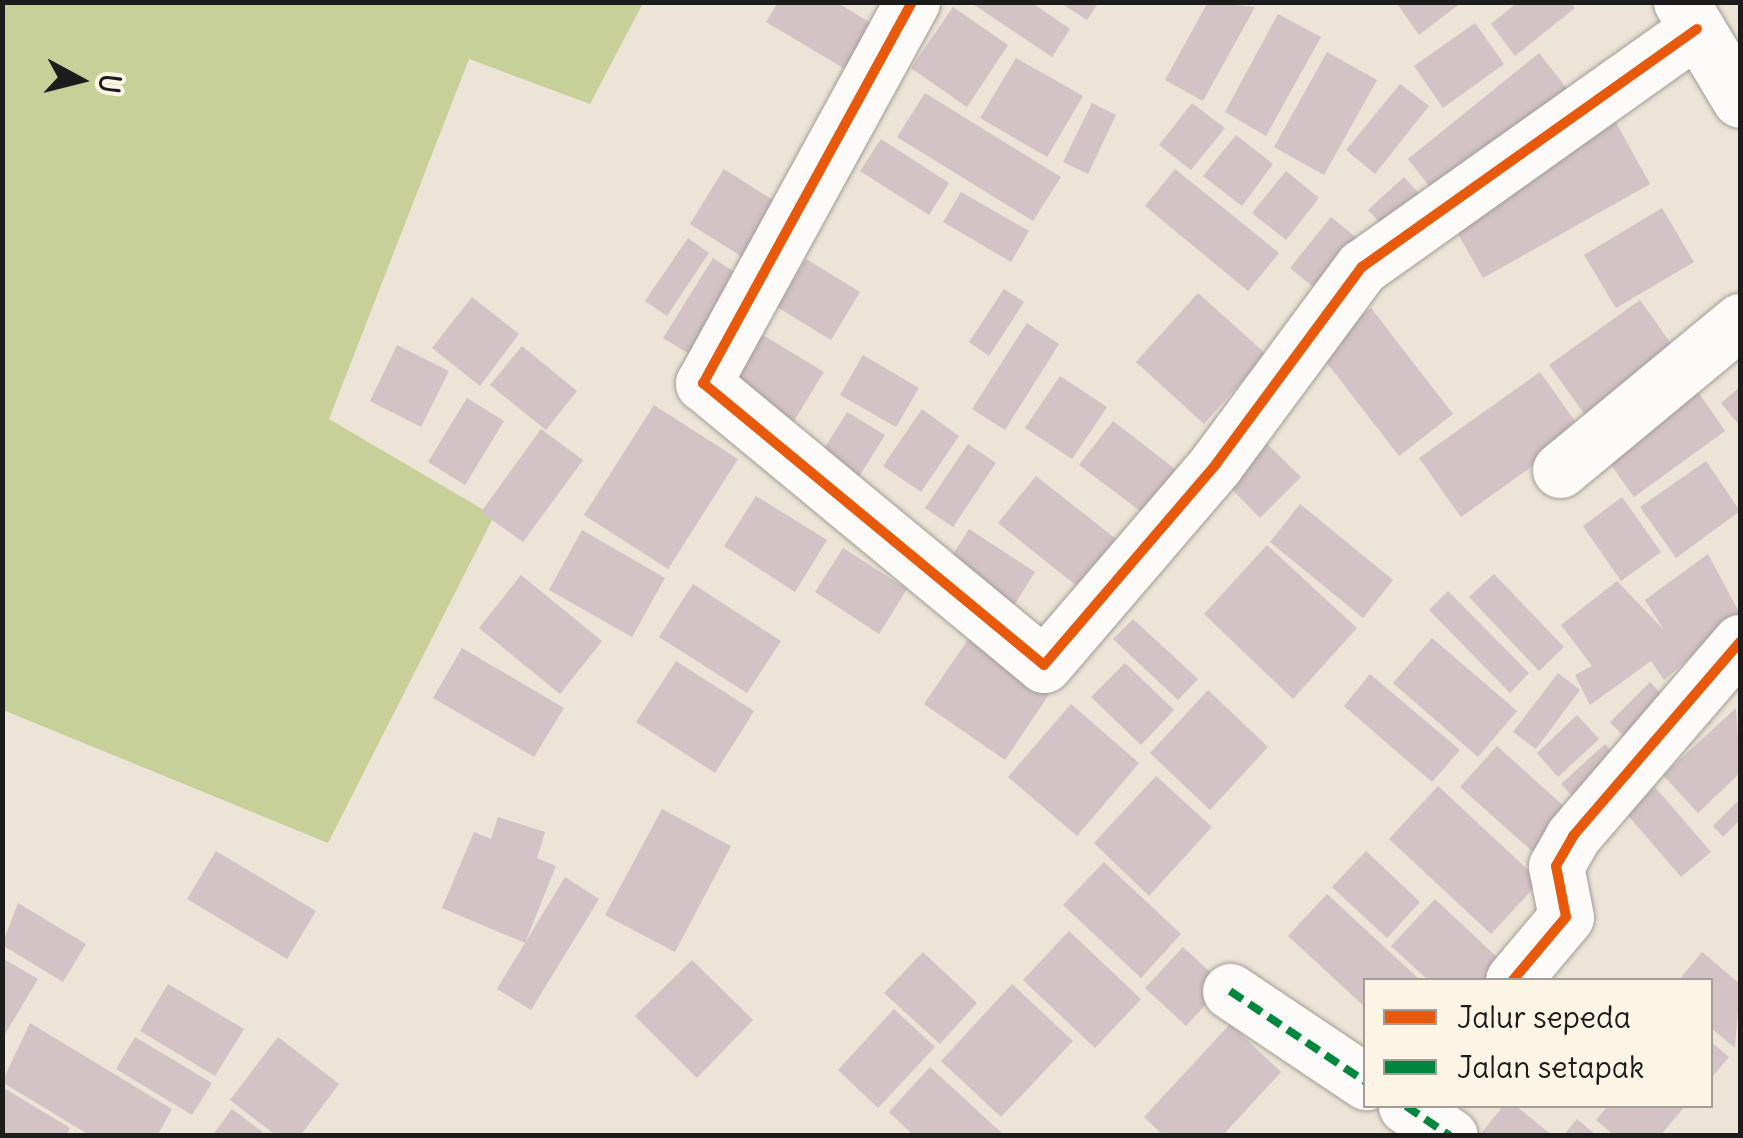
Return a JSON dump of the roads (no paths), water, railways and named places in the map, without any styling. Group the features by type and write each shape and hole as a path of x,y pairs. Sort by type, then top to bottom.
{"street":[{"path":"912,2 702,384 1044,665 1216,464 1362,268 1689,16 1740,100"},
{"path":"1560,470 1740,321"},
{"path":"1515,978 1566,918 1556,866 1573,836 1740,642"},
{"path":"1230,991 1363,1080"},
{"path":"1410,1108 1450,1136"}]}
